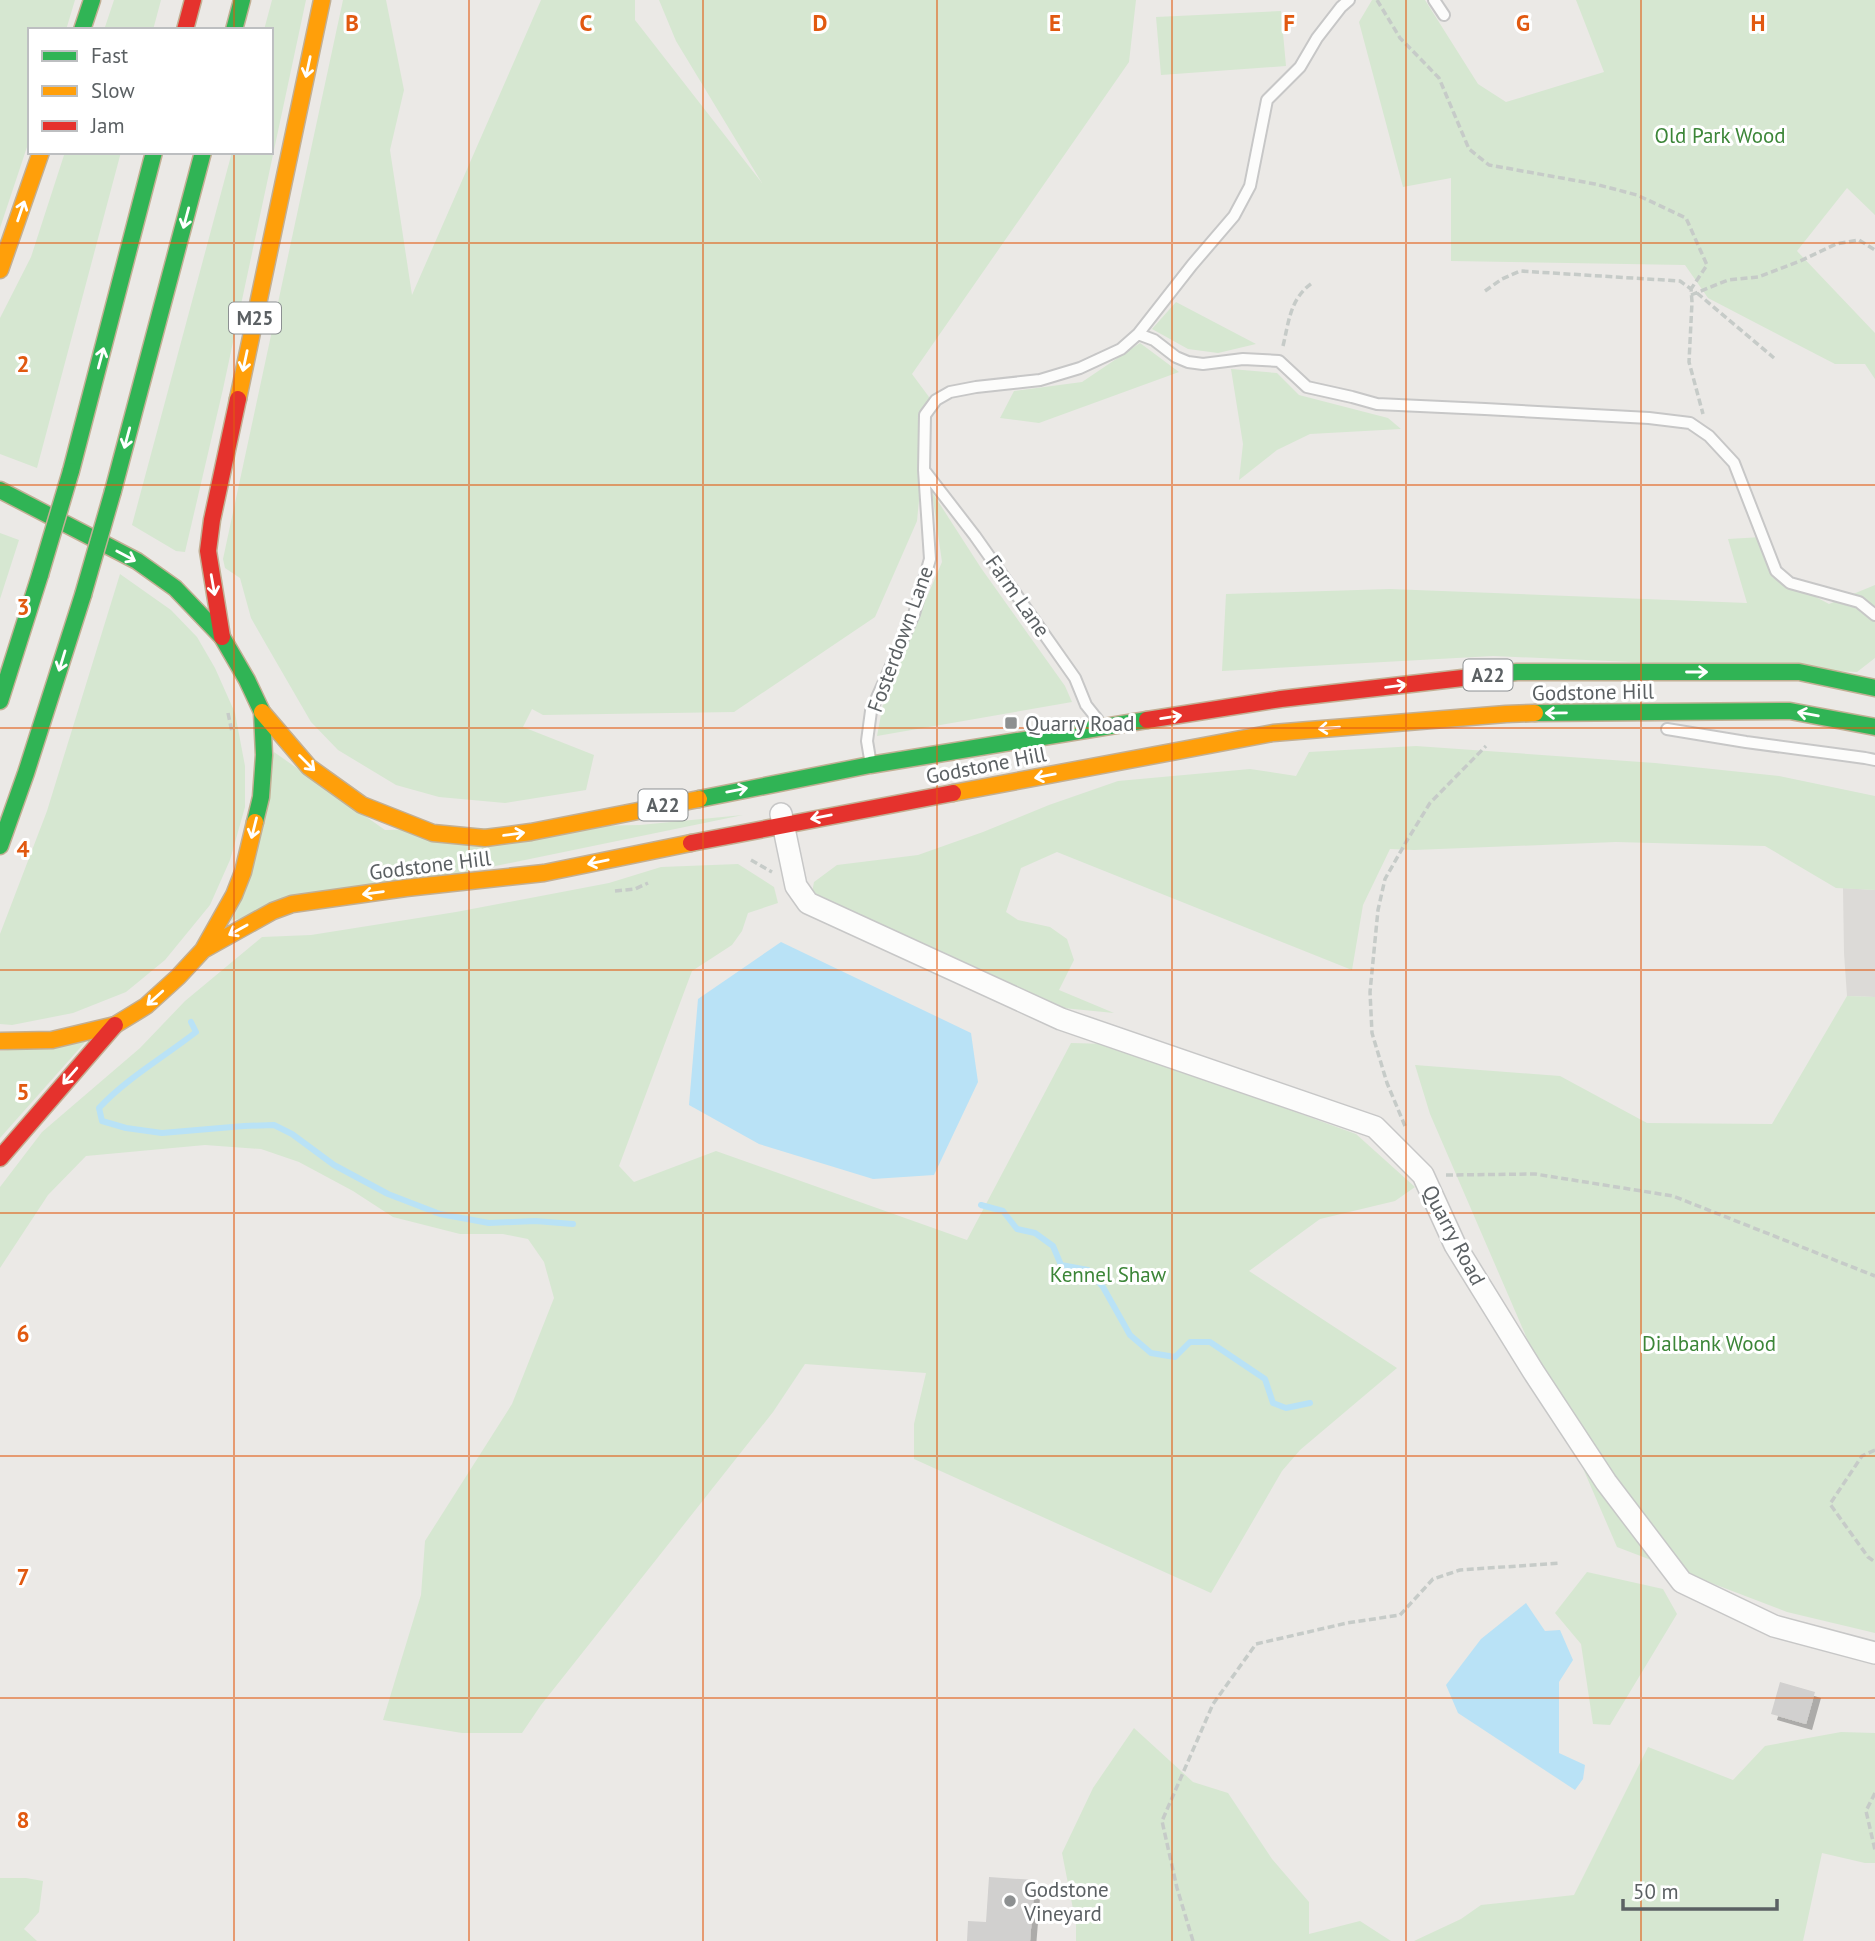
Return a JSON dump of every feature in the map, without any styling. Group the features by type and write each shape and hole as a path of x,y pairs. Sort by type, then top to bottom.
{"highway":[{"path":"83,28 92,0"},
{"path":"186,28 193,0"},
{"path":"235,28 242,0"},
{"name":"M25","path":"222,637 208,551 212,520 322,0"},
{"path":"0,270 40,154"},
{"path":"0,701 71,471 153,154"},
{"path":"0,846 83,596 202,154"},
{"path":"0,490 137,561 175,588 222,637 262,712 264,755 261,797 243,872 234,895 203,950 146,1006 115,1025 0,1158"},
{"name":"Godstone Hill","path":"262,712 309,767 362,806 433,833 485,838 870,765 1104,727 1281,699 1517,672 1798,672 1875,688"},
{"name":"Godstone Hill","path":"203,950 273,911 292,904 544,873 784,824 1273,733 1506,714 1605,712 1790,711 1875,727"},
{"path":"0,1041 52,1040 115,1025"}],"street":[{"name":"Quarry Road","path":"767,785 778,801 796,886 808,903 1062,1019 1375,1127 1423,1175 1455,1245 1533,1371 1606,1482 1682,1582 1774,1626 1875,1653"}],"lane":[{"path":"924,470 925,415 936,400 950,392 1040,380 1080,368 1121,349 1138,334 1234,216 1251,186 1267,100 1300,67 1317,38 1349,0"},
{"path":"1434,0 1444,15"},
{"path":"1138,334 1154,340 1176,357 1188,362 1243,359 1279,361 1307,387 1377,404 1649,418 1690,423 1709,436 1734,463 1776,570 1790,583 1858,602 1875,615"},
{"name":"Farm Lane","path":"924,470 975,536 1068,667 1086,705 1104,727"},
{"name":"Fosterdown Lane","path":"870,765 867,741 871,711 914,614 930,559 924,470"},
{"path":"1605,712 1637,722"},
{"path":"1660,727 1875,760"}],"path":[{"path":"1377,0 1400,38 1439,78 1469,149 1489,165 1595,184 1637,195 1686,218 1707,265 1691,289 1689,362 1709,436"},
{"path":"1692,295 1728,280 1758,278 1836,244 1858,240 1875,250"},
{"path":"1485,291 1520,271 1680,281 1691,289"},
{"path":"1279,361 1291,312 1301,291 1312,283"},
{"path":"1697,293 1774,358"},
{"path":"1409,1133 1387,1083 1372,1032 1370,992 1378,910 1385,880 1430,803 1486,746"},
{"path":"1423,1175 1535,1174 1673,1196 1875,1276"},
{"path":"1875,1450 1862,1455 1830,1504 1868,1557 1875,1562"},
{"path":"1193,1941 1177,1888 1162,1821 1213,1704 1255,1644 1347,1623 1400,1615 1433,1579 1460,1570 1561,1563"},
{"path":"1875,1793 1866,1811 1875,1850"}],"shaded area":[{"path":"1843,888 1875,890 1875,997 1847,996"}],"green space":[{"path":"0,0 75,0 67,28 28,28 28,144 0,228"},
{"path":"114,0 161,0 154,28 105,28"},
{"path":"272,0 306,0 223,389 185,552 176,551 132,525 231,154 273,154 273,28 265,28"},
{"path":"343,0 386,0 404,90 390,150 412,295 541,0 635,0 635,20 762,183 676,41 659,0 1136,0 1129,62 912,374 929,397 917,521 875,617 734,712 543,715 532,709 523,727 594,755 586,790 505,803 439,797 396,785 338,750 311,722 251,618 240,578 225,568 223,559"},
{"name":"Old Park Wood","path":"1372,0 1425,0 1478,84 1506,102 1604,72 1576,0 1875,0 1875,215 1847,188 1797,251 1875,333 1875,379 1865,364 1835,364 1708,298 1685,265 1451,261 1451,178 1403,187 1359,22"},
{"path":"1281,11 1286,66 1161,75 1156,17"},
{"path":"64,154 120,154 37,468 0,454 0,318 31,257"},
{"path":"1176,302 1256,344 1218,353 1188,349 1152,329"},
{"path":"1140,343 1179,372 1039,423 1000,418 1014,391 1082,382"},
{"path":"1231,369 1277,373 1299,395 1388,418 1401,429 1310,434 1277,450 1239,480 1243,444"},
{"path":"932,492 981,568 1065,686 1072,702 877,736 885,694 942,562"},
{"path":"0,533 19,540 0,599"},
{"path":"1762,537 1779,574 1829,604 1875,585 1875,658 1857,672 1493,656 1222,671 1226,594 1390,589 1747,603 1728,539"},
{"path":"120,574 171,610 197,637 215,668 235,713 245,766 245,807 230,860 210,905 165,960 126,992 73,1013 12,1025 0,1024 0,934 47,811"},
{"path":"1416,746 1655,763 1779,776 1875,796 1875,890 1836,888 1765,846 1616,842 1390,849 1363,905 1352,970 1057,852 1021,868 1006,912 1018,920 1050,927 1067,939 1074,960 1059,990 1114,1013 1063,1008 984,971 811,898 814,882 837,865 918,855 1118,781 1250,769 1296,776 1309,752"},
{"path":"274,752 385,830 640,825 743,815 229,921"},
{"name":"Kennel Shaw","path":"738,864 774,887 778,903 748,913 742,931 732,945 692,971 619,1166 634,1182 716,1151 967,1240 1071,1043 1109,1044 1356,1134 1415,1187 1395,1201 1320,1219 1249,1271 1397,1368 1300,1450 1282,1471 1211,1593 914,1459 914,1424 926,1373 805,1364 773,1412 541,1705 522,1733 462,1733 383,1720 421,1595 425,1541 512,1404 554,1298 544,1262 528,1239 503,1234 460,1234 393,1217 353,1191 299,1162 261,1149 205,1145 86,1156 48,1195 0,1268 0,1187 42,1132 140,1048 185,1001 262,937 311,935 456,912 609,883 661,867"},
{"name":"Dialbank Wood","path":"1847,996 1875,997 1875,1633 1787,1612 1617,1547 1430,1114 1415,1065 1560,1076 1647,1123 1772,1124"},
{"path":"87,1040 0,1138 0,1051"},
{"path":"1587,1572 1663,1589 1677,1614 1610,1725 1593,1724 1581,1644 1555,1613"},
{"path":"1134,1728 1193,1782 1228,1793 1272,1859 1309,1902 1309,1934 1360,1921 1391,1941 1076,1941 1076,1924 1062,1853 1093,1788"},
{"path":"1841,1732 1875,1733 1875,1863 1822,1853 1803,1941 1414,1941 1461,1919 1481,1905 1574,1895 1648,1747 1733,1780 1765,1746"},
{"path":"0,1878 43,1881 39,1912 24,1929 37,1941 0,1941"}],"water":[{"path":"781,942 971,1033 978,1082 934,1175 873,1179 759,1144 689,1105 698,999"},
{"path":"1526,1603 1545,1631 1560,1630 1573,1660 1559,1682 1559,1753 1585,1765 1583,1779 1575,1790 1458,1713 1446,1685 1481,1639"}],"building":[{"path":"1780,1682 1815,1692 1806,1724 1771,1714"},
{"name":"Godstone Vineyard","path":"989,1877 1035,1880 1030,1941 967,1941 968,1921 986,1922"}],"waterway":[{"path":"191,1022 196,1032 134,1077 99,1108 102,1121 126,1128 162,1133 274,1125 292,1134 334,1165 388,1194 440,1214 489,1223 535,1221 573,1224"},
{"path":"981,1205 1003,1211 1017,1229 1035,1233 1053,1246 1061,1265 1088,1270 1103,1287 1130,1335 1151,1353 1175,1357 1190,1342 1210,1342 1265,1379 1273,1403 1286,1408 1310,1403"}],"traffic: fast":[{"path":"83,28 92,0"},
{"path":"235,28 242,0"},
{"path":"71,471 153,154"},
{"path":"113,491 202,154"},
{"path":"40,575 71,471"},
{"path":"0,490 137,561 175,588 222,637 262,712 264,755 261,797 255,822"},
{"path":"83,595 113,491"},
{"path":"0,701 40,575"},
{"path":"0,846 83,595"},
{"path":"1480,676 1517,672 1799,672 1875,688"},
{"path":"1535,713 1790,711 1875,727"},
{"path":"699,799 870,765 1147,720"}],"traffic: slow":[{"path":"238,399 322,0"},
{"path":"0,270 40,154"},
{"path":"262,712 309,767 362,805 433,833 485,838 531,832 699,799"},
{"path":"953,793 1273,733 1535,713"},
{"path":"0,1041 52,1040 115,1025 146,1006 203,950 234,895 243,872 255,822"},
{"path":"203,950 273,911 292,904 544,873 691,843"}],"traffic: jam":[{"path":"186,28 193,0"},
{"path":"222,637 208,551 238,399"},
{"path":"1147,720 1281,699 1480,676"},
{"path":"691,843 953,793"},
{"path":"0,1158 115,1025"}],"place":[{"name":"Quarry Road","path":"1011,723"},
{"name":"Godstone Vineyard","path":"1010,1901"}]}
